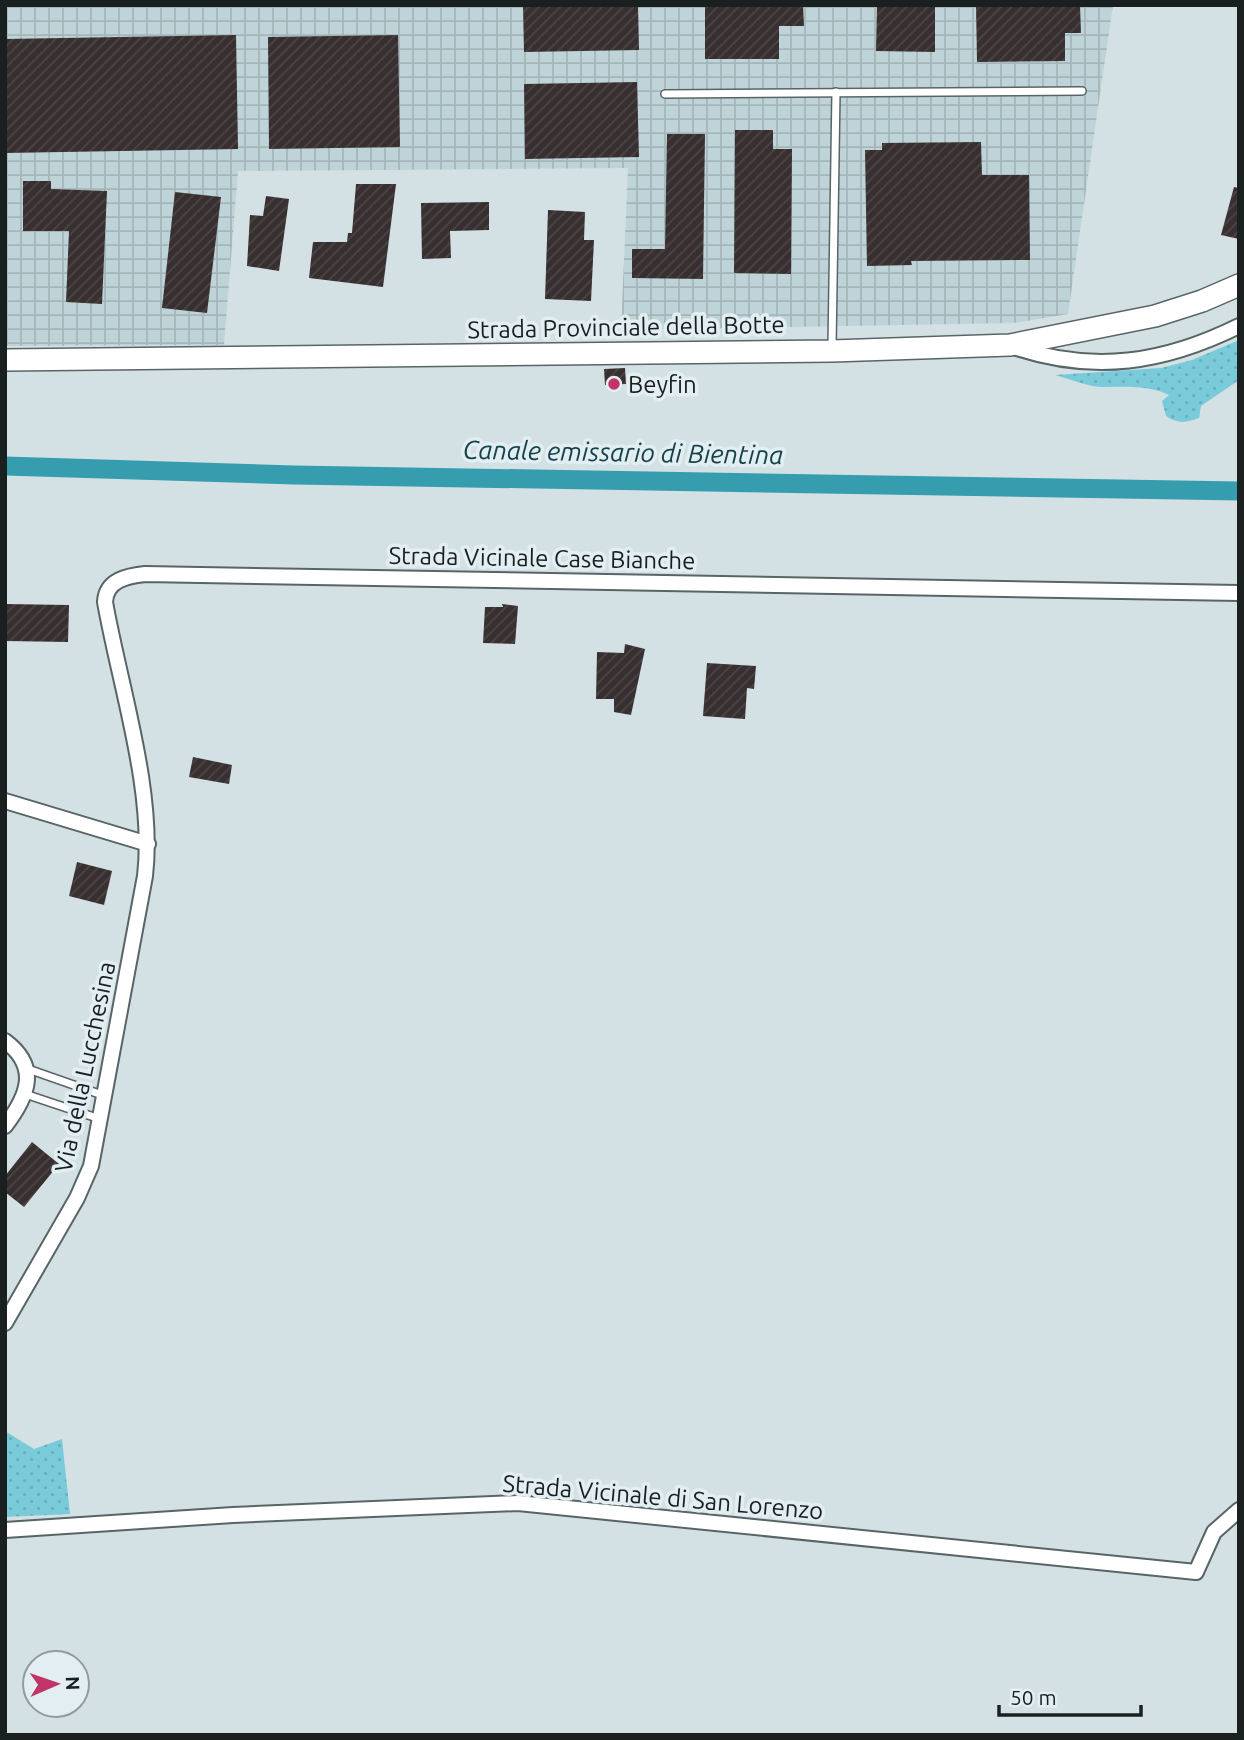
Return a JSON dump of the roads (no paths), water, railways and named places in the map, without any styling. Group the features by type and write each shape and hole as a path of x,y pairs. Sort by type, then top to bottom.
{"main road":[{"name":"Strada Provinciale della Botte","path":"5,360 832,351 1010,345 1156,316 1239,285"}],"street":[{"path":"1010,345 1051,359 1074,363 1120,362 1189,348 1239,326"},
{"name":"Strada Vicinale Case Bianche","path":"148,844 136,756 105,603 111,585 133,575 1239,593"},
{"path":"5,801 148,844"},
{"name":"Via della Lucchesina","path":"5,1322 84,1184 106,1096 145,876 148,844"},
{"path":"5,1041 16,1049 28,1069 24,1094 5,1126"},
{"name":"Strada Vicinale di San Lorenzo","path":"5,1530 246,1514 518,1503 1196,1572 1214,1532 1239,1510"}],"lane":[{"path":"665,94 1082,91"},
{"path":"832,351 836,92"},
{"path":"28,1069 106,1096"},
{"path":"24,1094 101,1119"}],"waterway":[{"name":"Canale emissario di Bientina","path":"5,466 294,475 1239,491"}],"place":[{"name":"Beyfin","path":"614,384"}]}
